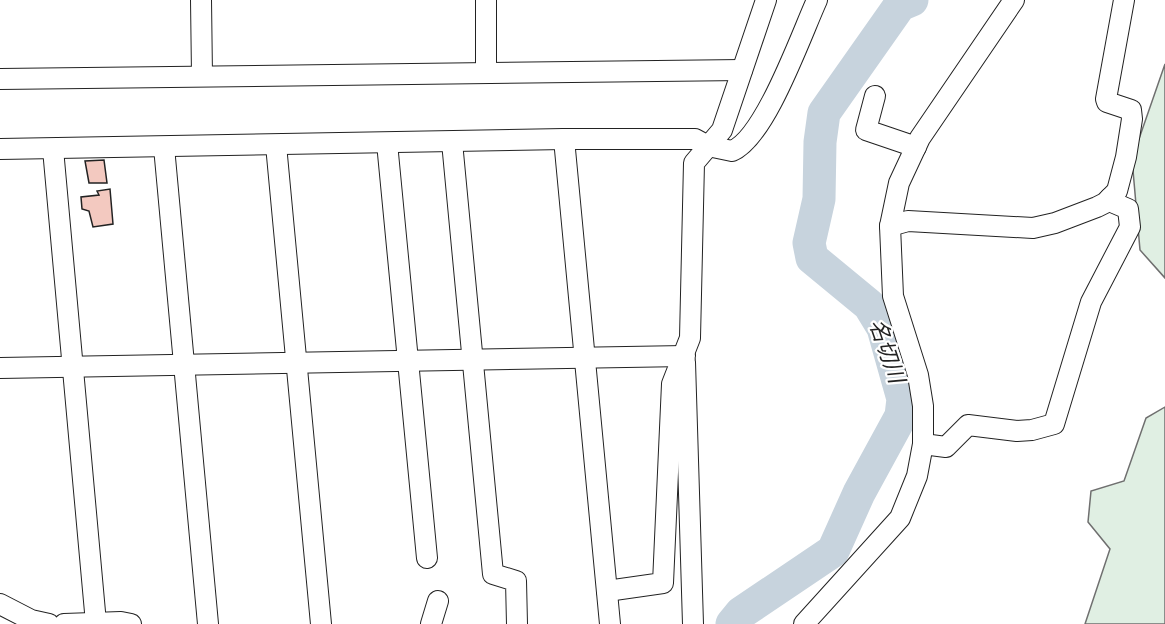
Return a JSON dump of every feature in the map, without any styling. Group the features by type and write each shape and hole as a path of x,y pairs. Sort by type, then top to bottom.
{"street":[{"path":"201,0 202,75"},
{"path":"486,0 486,73"},
{"path":"607,591 663,583 672,384 685,356 690,338 694,163 722,130 766,0"},
{"path":"0,149 695,139 708,146 732,151 749,139 767,110 817,0"},
{"path":"804,624 900,518 917,476 923,444 923,406 918,375 893,296 890,226 899,183 916,147 1014,0"},
{"path":"890,226 908,221 1033,228 1055,223 1097,207 1110,198 1117,191 1124,168 1132,119 1131,110 1107,102 1106,99 1124,0"},
{"path":"0,79 742,70"},
{"path":"875,96 866,130 916,147"},
{"path":"564,140 610,624"},
{"path":"453,142 493,574 516,581 517,624"},
{"path":"387,143 427,558"},
{"path":"276,145 321,624"},
{"path":"164,147 208,624"},
{"path":"53,148 96,623"},
{"path":"923,444 946,447 968,425 1017,431 1032,430 1054,424 1091,302 1130,228 1128,209 1114,203 1110,198"},
{"path":"0,368 685,356"},
{"path":"685,356 693,624"},
{"path":"431,624 438,601"},
{"path":"0,604 31,620 49,624"},
{"path":"64,624 131,624"}],"green space":[{"path":"1165,64 1165,278 1140,250 1132,159"},
{"path":"1165,407 1165,624 1085,624 1110,549 1088,522 1091,491 1124,481 1146,418"}],"building":[{"path":"104,160 107,183 89,183 85,161"},
{"path":"110,189 113,224 93,227 89,211 82,209 81,197 99,195 97,191"}],"waterway":[{"name":"名切川","path":"732,624 741,613 833,551 859,493 901,416 903,399 883,328 869,305 812,258 809,243 819,199 820,142 824,113 900,5 912,0"}]}
